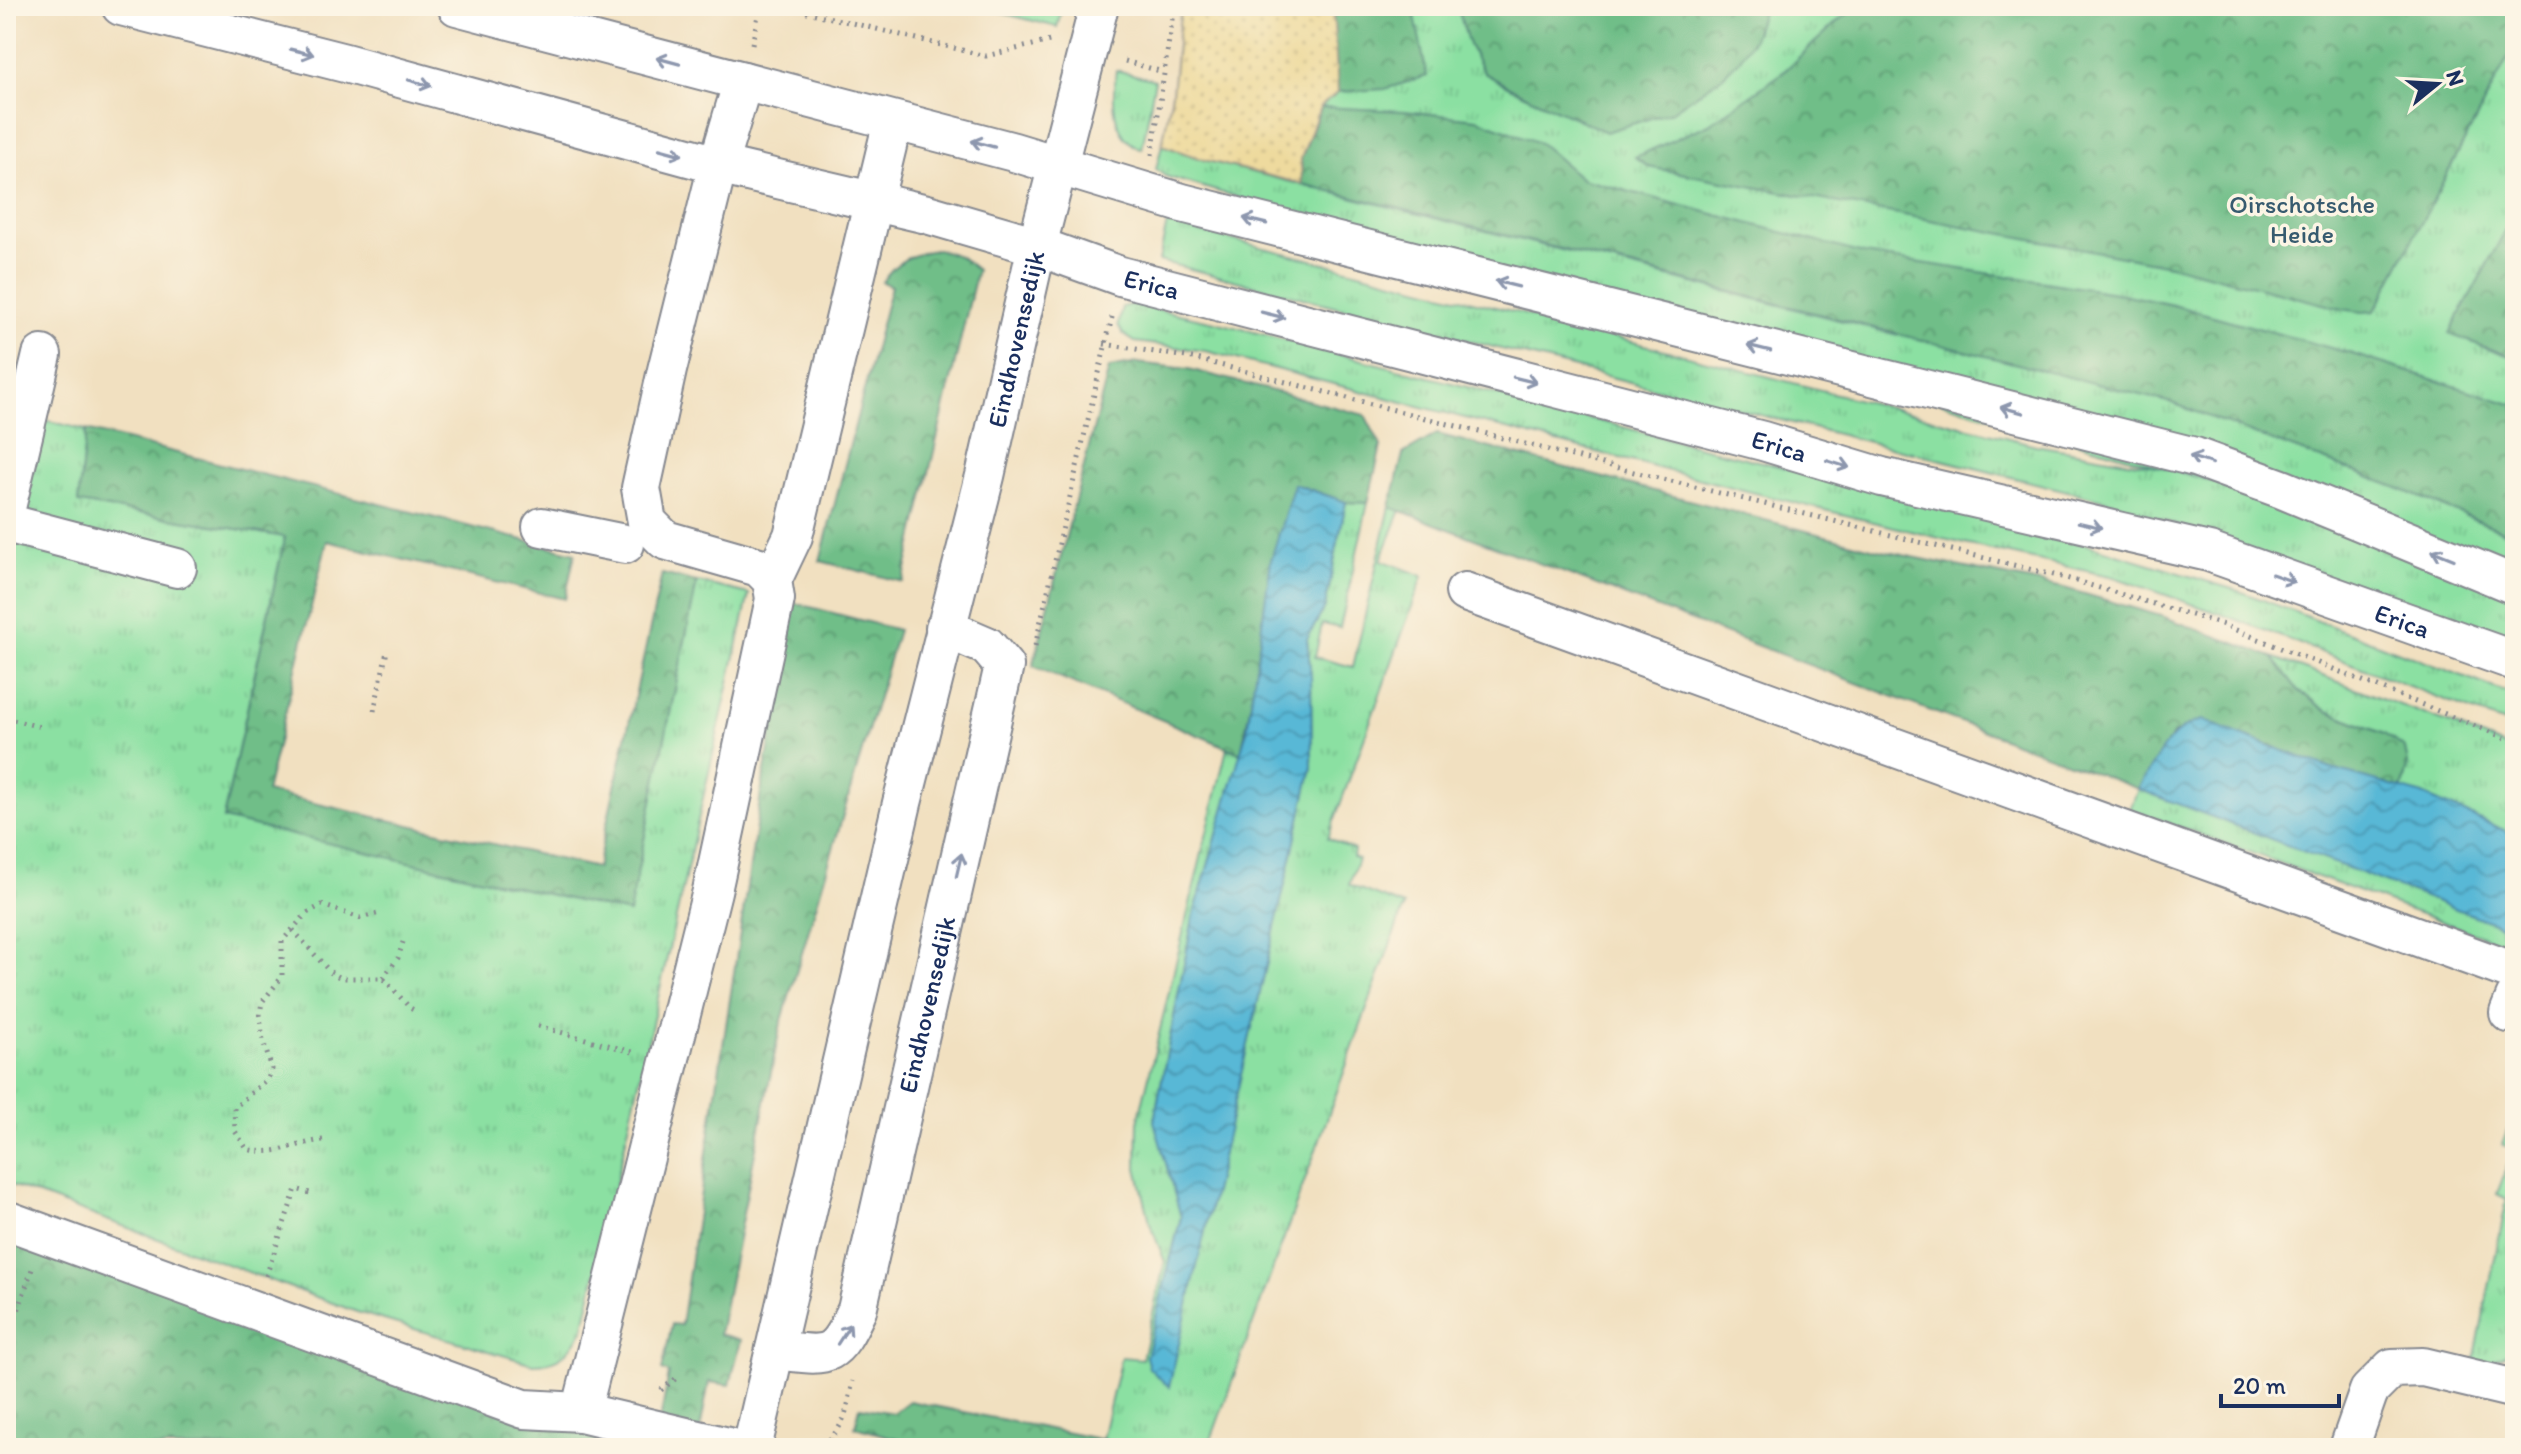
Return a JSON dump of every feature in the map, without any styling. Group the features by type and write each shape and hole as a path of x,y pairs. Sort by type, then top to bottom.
{"street":[{"name":"Erica","path":"121,6 354,65 718,165 876,202 1037,246 1120,276 1763,441 1882,477 2209,552 2515,661"},
{"path":"457,6 1058,165 1182,203 2195,457 2282,489 2515,585"},
{"name":"Eindhovensedijk","path":"752,1448 898,819 985,476 1037,246 1099,6"},
{"path":"631,544 667,370 718,165 743,81"},
{"path":"581,1412 712,891 775,599 772,580 793,536 876,202 893,121"},
{"path":"6,508 42,355"},
{"path":"6,523 177,568"},
{"path":"542,527 631,544 665,540 759,567 772,580"},
{"path":"1465,592 2515,972"},
{"name":"Eindhovensedijk","path":"775,1350 821,1355 842,1342 857,1310 1004,666 987,646 945,628"},
{"path":"6,1220 524,1409 581,1412 732,1448"},
{"path":"2349,1448 2369,1391 2392,1368 2423,1367 2515,1389"}],"path":[{"path":"783,6 972,54 986,56 1049,41 1163,72"},
{"path":"1104,344 1193,358 1638,473 2066,578 2221,624 2515,742"},
{"path":"374,711 387,651"},
{"path":"6,718 40,727"},
{"path":"323,1140 262,1153 247,1149 235,1131 234,1108 268,1078 272,1069 263,1041 260,1014 262,1002 282,977 282,941 307,913 322,905 360,918 380,913"},
{"path":"293,930 330,972 341,978 383,978 410,1008 418,1012"},
{"path":"383,978 398,958 403,942"},
{"path":"538,1026 669,1062"},
{"path":"255,1310 296,1189 310,1193"},
{"path":"16,1317 44,1234"},
{"path":"815,1448 831,1441 859,1448"}],"green space":[{"path":"974,6 1063,6 1057,27"},
{"name":"Oirschotsche Heide","path":"1211,6 2515,6 2515,524 2199,413 2515,536 2515,570 1165,176 1156,169 1162,145 1204,160 1898,335 1176,144"},
{"path":"1333,6 1413,6 1427,76 1385,89 1338,92"},
{"path":"1457,6 1764,6 1753,39 1740,59 1722,77 1671,112 1606,132 1484,73 1469,45"},
{"path":"1858,6 2515,6 2515,45 2375,311 2362,312 2180,267 1648,167 1635,157 1709,124 1781,74"},
{"path":"1116,70 1155,80 1142,149 1124,136 1119,126 1114,104"},
{"path":"1321,107 1477,119 1540,143 1582,179 1864,254 2122,294 2173,305 2349,353 2515,405 2515,536 2398,488 2172,403 1302,184 1301,159"},
{"path":"2515,213 2515,358 2449,334"},
{"path":"1167,223 2036,445 2212,476 2515,597 2515,649 2116,503 1159,261"},
{"path":"937,249 959,256 977,270 903,582 820,561 891,286 882,282 893,268 905,260"},
{"path":"1133,304 1975,513 2242,592 2515,696 2515,727 2235,619 2114,577 1743,490 1206,351 1135,342 1123,334 1118,325 1122,307"},
{"path":"1137,363 1189,369 1365,415 1381,446 1368,503 1346,502 1295,484 1241,753 1033,666 1109,368"},
{"path":"6,411 86,430 78,503 285,537 223,819 629,912 697,582 749,594 583,1330 574,1345 557,1359 533,1364 357,1312 6,1183"},
{"path":"86,430 575,553 565,599 327,541 266,792 597,868 662,574 697,582 629,913 223,819 285,537 78,503"},
{"path":"1437,434 1883,551 2064,588 2164,617 2272,657 2298,690 2325,710 2384,734 2405,748 2408,764 2401,790 2329,768 2174,733 2138,789 1390,507 1403,454"},
{"path":"1346,502 1368,503 1340,628 1322,624 1315,657 1353,667 1390,507 1401,510 1381,560 1423,576 1328,838 1354,850 1353,857 1358,859 1349,885 1404,906 1208,1448 1144,1448 1102,1439 1121,1357 1142,1359 1165,1262 1151,1226 1137,1168 1138,1122 1227,748 1241,753 1193,918 1154,1120 1181,1217 1146,1357 1169,1386 1312,767 1311,676 1307,639 1325,607"},
{"path":"795,603 898,630 780,1027 719,1334 741,1340 730,1385 709,1382 699,1435 660,1421 669,1373 662,1370 672,1324 681,1325 761,793"},
{"path":"2272,657 2515,751 2515,835 2420,794 2401,790 2408,764 2384,734 2325,710 2298,690"},
{"path":"2138,789 2515,931 2515,948 2130,809"},
{"path":"2515,1111 2515,1350 2488,1364 2474,1361 2507,1199 2497,1194 2513,1151 2502,1145"},
{"path":"6,1220 618,1421 625,1448 6,1448"},
{"path":"909,1401 1144,1448 931,1448 855,1427 860,1407 893,1413"}],"sand":[{"path":"1181,6 1333,6 1338,92 1320,107 1301,159 1302,184 1204,160 1162,145 1172,93"}],"water":[{"path":"1294,484 1346,502 1325,607 1307,639 1311,676 1312,767 1169,1387 1149,1368 1146,1357 1181,1217 1154,1121 1193,918 1247,730 1271,560"},
{"path":"2202,720 2329,768 2420,794 2515,835 2515,931 2138,789 2171,738 2190,724"}]}
